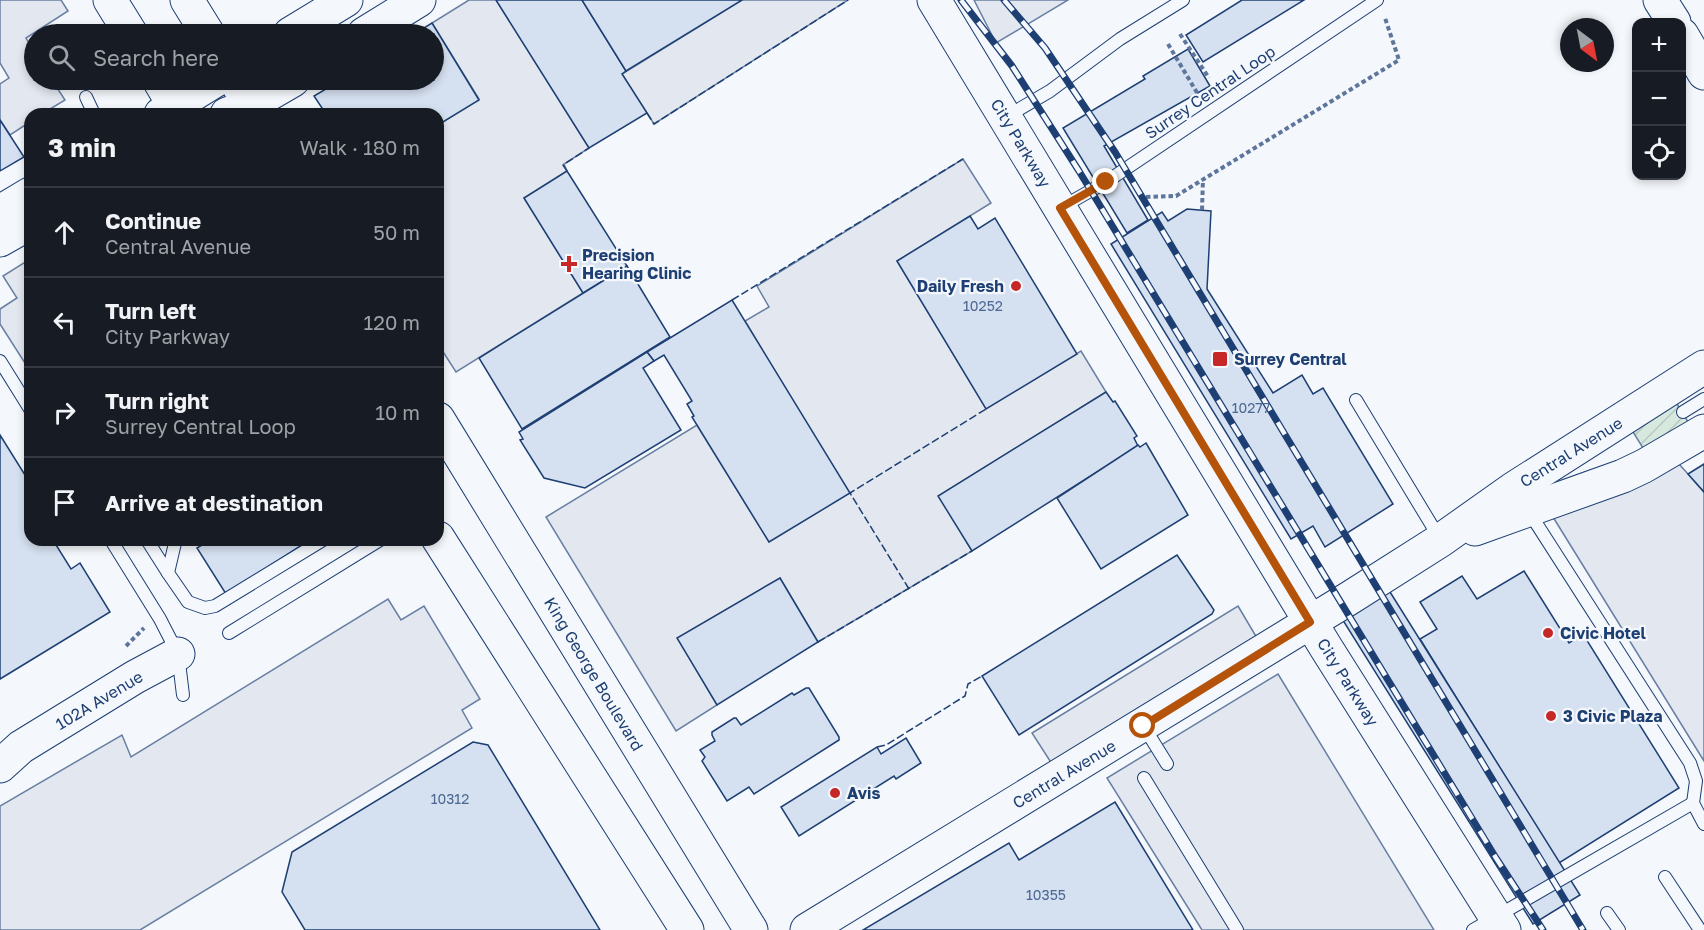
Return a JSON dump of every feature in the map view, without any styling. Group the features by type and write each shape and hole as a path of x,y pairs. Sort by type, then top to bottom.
{"street":[{"path":"110,0 125,24"},
{"path":"187,0 202,24"},
{"path":"306,24 346,0"},
{"path":"380,24 419,0"},
{"name":"City Parkway","path":"934,0 1491,926"},
{"path":"1660,0 1671,18"},
{"path":"1686,42 1704,73"},
{"path":"169,103 196,90"},
{"path":"242,103 271,90"},
{"path":"0,213 24,198"},
{"path":"0,240 24,226"},
{"name":"Central Avenue","path":"807,930 1143,726 1441,540 1520,500 1704,367"},
{"name":"Central Avenue","path":"1520,500 1606,483 1644,466 1693,422"},
{"name":"King George Boulevard","path":"444,429 751,930"},
{"path":"443,546 687,930"},
{"name":"102A Avenue","path":"7,756 135,677 178,654"}],"lane":[{"path":"1005,117 1050,91 1120,39 1183,0"},
{"name":"Surrey Central Loop","path":"1060,208 1106,182 1377,0"},
{"path":"86,97 91,108"},
{"path":"0,361 24,399"},
{"name":"Central Avenue","path":"1693,422 1704,399"},
{"path":"1356,400 1441,540"},
{"path":"1520,500 1690,763 1696,781 1693,803 1704,824"},
{"path":"115,546 160,619 178,654 183,695"},
{"path":"151,546 188,602 205,608 215,606 313,546"},
{"path":"168,573 174,546"},
{"path":"229,633 370,546"},
{"path":"1143,726 1167,764"},
{"path":"1144,778 1237,930"},
{"path":"1491,926 1693,803"},
{"path":"1665,877 1700,930"},
{"path":"1607,913 1619,930"}],"path":[{"path":"1146,197 1176,196 1399,60 1385,18"},
{"path":"1180,34 1209,78"},
{"path":"1168,44 1199,97"},
{"path":"1202,210 1203,179"}],"shaded area":[{"path":"0,0 61,0 68,11 48,24 24,24 24,90 58,90 65,100 52,108 24,108 24,126 10,135 0,120 0,84 9,78 0,63"},
{"path":"469,0 496,0 589,148 564,164 567,171 524,198 583,293 456,372 444,353 444,121 479,99 444,42 444,24 432,23"},
{"path":"742,0 848,0 654,124 622,74"},
{"path":"974,0 1068,0 996,43"},
{"path":"963,159 991,203 897,261 986,408 1081,351 1106,392 939,496 972,551 818,642 780,578 678,638 717,705 676,731 546,517 697,425 769,542 849,493 745,321 769,307 757,286"},
{"path":"24,263 24,362 0,324 0,309 17,298 3,276"},
{"path":"1674,399 1690,425 1646,453 1630,427"},
{"path":"1679,464 1704,492 1704,761 1553,517"},
{"path":"388,599 401,620 424,606 480,699 462,710 472,728 140,930 0,930 0,806 122,735 131,757"},
{"path":"1238,606 1257,638 1052,764 1032,733"},
{"path":"1278,674 1434,930 1202,930 1107,778"}],"building":[{"path":"496,0 582,0 626,71 622,74 647,113 589,148"},
{"path":"582,0 742,0 626,71"},
{"path":"1242,0 1304,0 1203,62 1186,35"},
{"path":"444,43 479,100 444,121 444,108 322,108 314,96 324,90 444,90"},
{"path":"1188,49 1210,86 1104,146 1148,220 1127,233 1063,128 1145,79 1143,76"},
{"path":"0,120 24,157 0,171"},
{"path":"567,171 627,266 583,293 524,198"},
{"path":"1187,209 1211,211 1207,289 1273,393 1302,375 1313,394 1323,388 1393,504 1325,547 1313,526 1291,539 1111,244 1162,212 1168,221"},
{"path":"970,216 978,229 995,218 1077,354 986,409 897,261"},
{"path":"627,266 670,337 522,429 479,358"},
{"path":"732,300 850,493 769,542 692,417 694,416 687,404 692,401 664,355 654,361 647,352"},
{"path":"647,352 654,361 643,368 681,430 585,488 544,478 520,440 523,439 519,432"},
{"path":"1106,392 1113,402 1115,401 1137,436 1134,438 1138,446 972,551 938,496"},
{"path":"0,435 24,473 24,546 57,546 71,569 80,563 110,612 0,679"},
{"path":"1146,443 1188,515 1101,569 1057,498 1138,445 1140,447"},
{"path":"1704,464 1704,492 1688,474"},
{"path":"200,546 300,546 226,594 197,548"},
{"path":"1177,555 1214,610 1212,614 1019,735 982,676"},
{"name":"3 Civic Plaza","path":"1524,571 1569,643 1583,634 1679,788 1559,863 1420,639 1437,629 1420,602 1462,576 1477,599"},
{"path":"780,578 818,642 717,705 677,638"},
{"path":"1385,584 1580,895 1533,924 1339,614"},
{"path":"809,688 839,740 754,794 749,787 727,801 702,761 705,757 700,750 715,741 712,732 734,718 741,725 792,693 794,695"},
{"name":"Avis","path":"906,738 921,763 896,779 894,776 799,836 781,807 877,747 881,754"},
{"path":"473,742 488,745 600,930 305,930 282,892 292,852"},
{"path":"1115,802 1193,930 863,930 1009,843 1019,860"}],"railway":[{"path":"961,0 1012,66 1079,171 1496,858 1543,930"},
{"path":"1004,0 1045,48 1115,152 1583,930"}],"fence":[{"path":"647,113 654,124 848,0"},
{"path":"567,171 563,165 589,148"},
{"path":"732,300 963,159"},
{"path":"909,589 850,493 986,409"},
{"path":"818,642 972,551"},
{"path":"877,747 886,745 965,696 968,684 982,676"}],"place":[{"name":"Precision Hearing Clinic","path":"569,264"},
{"name":"Daily Fresh","path":"1016,286"},
{"name":"Surrey Central","path":"1220,359"},
{"name":"Civic Hotel","path":"1548,633"},
{"name":"3 Civic Plaza","path":"1551,716"},
{"name":"Avis","path":"835,793"}],"route":[{"path":"1106,182 1060,208 1310,622 1143,726"}]}
